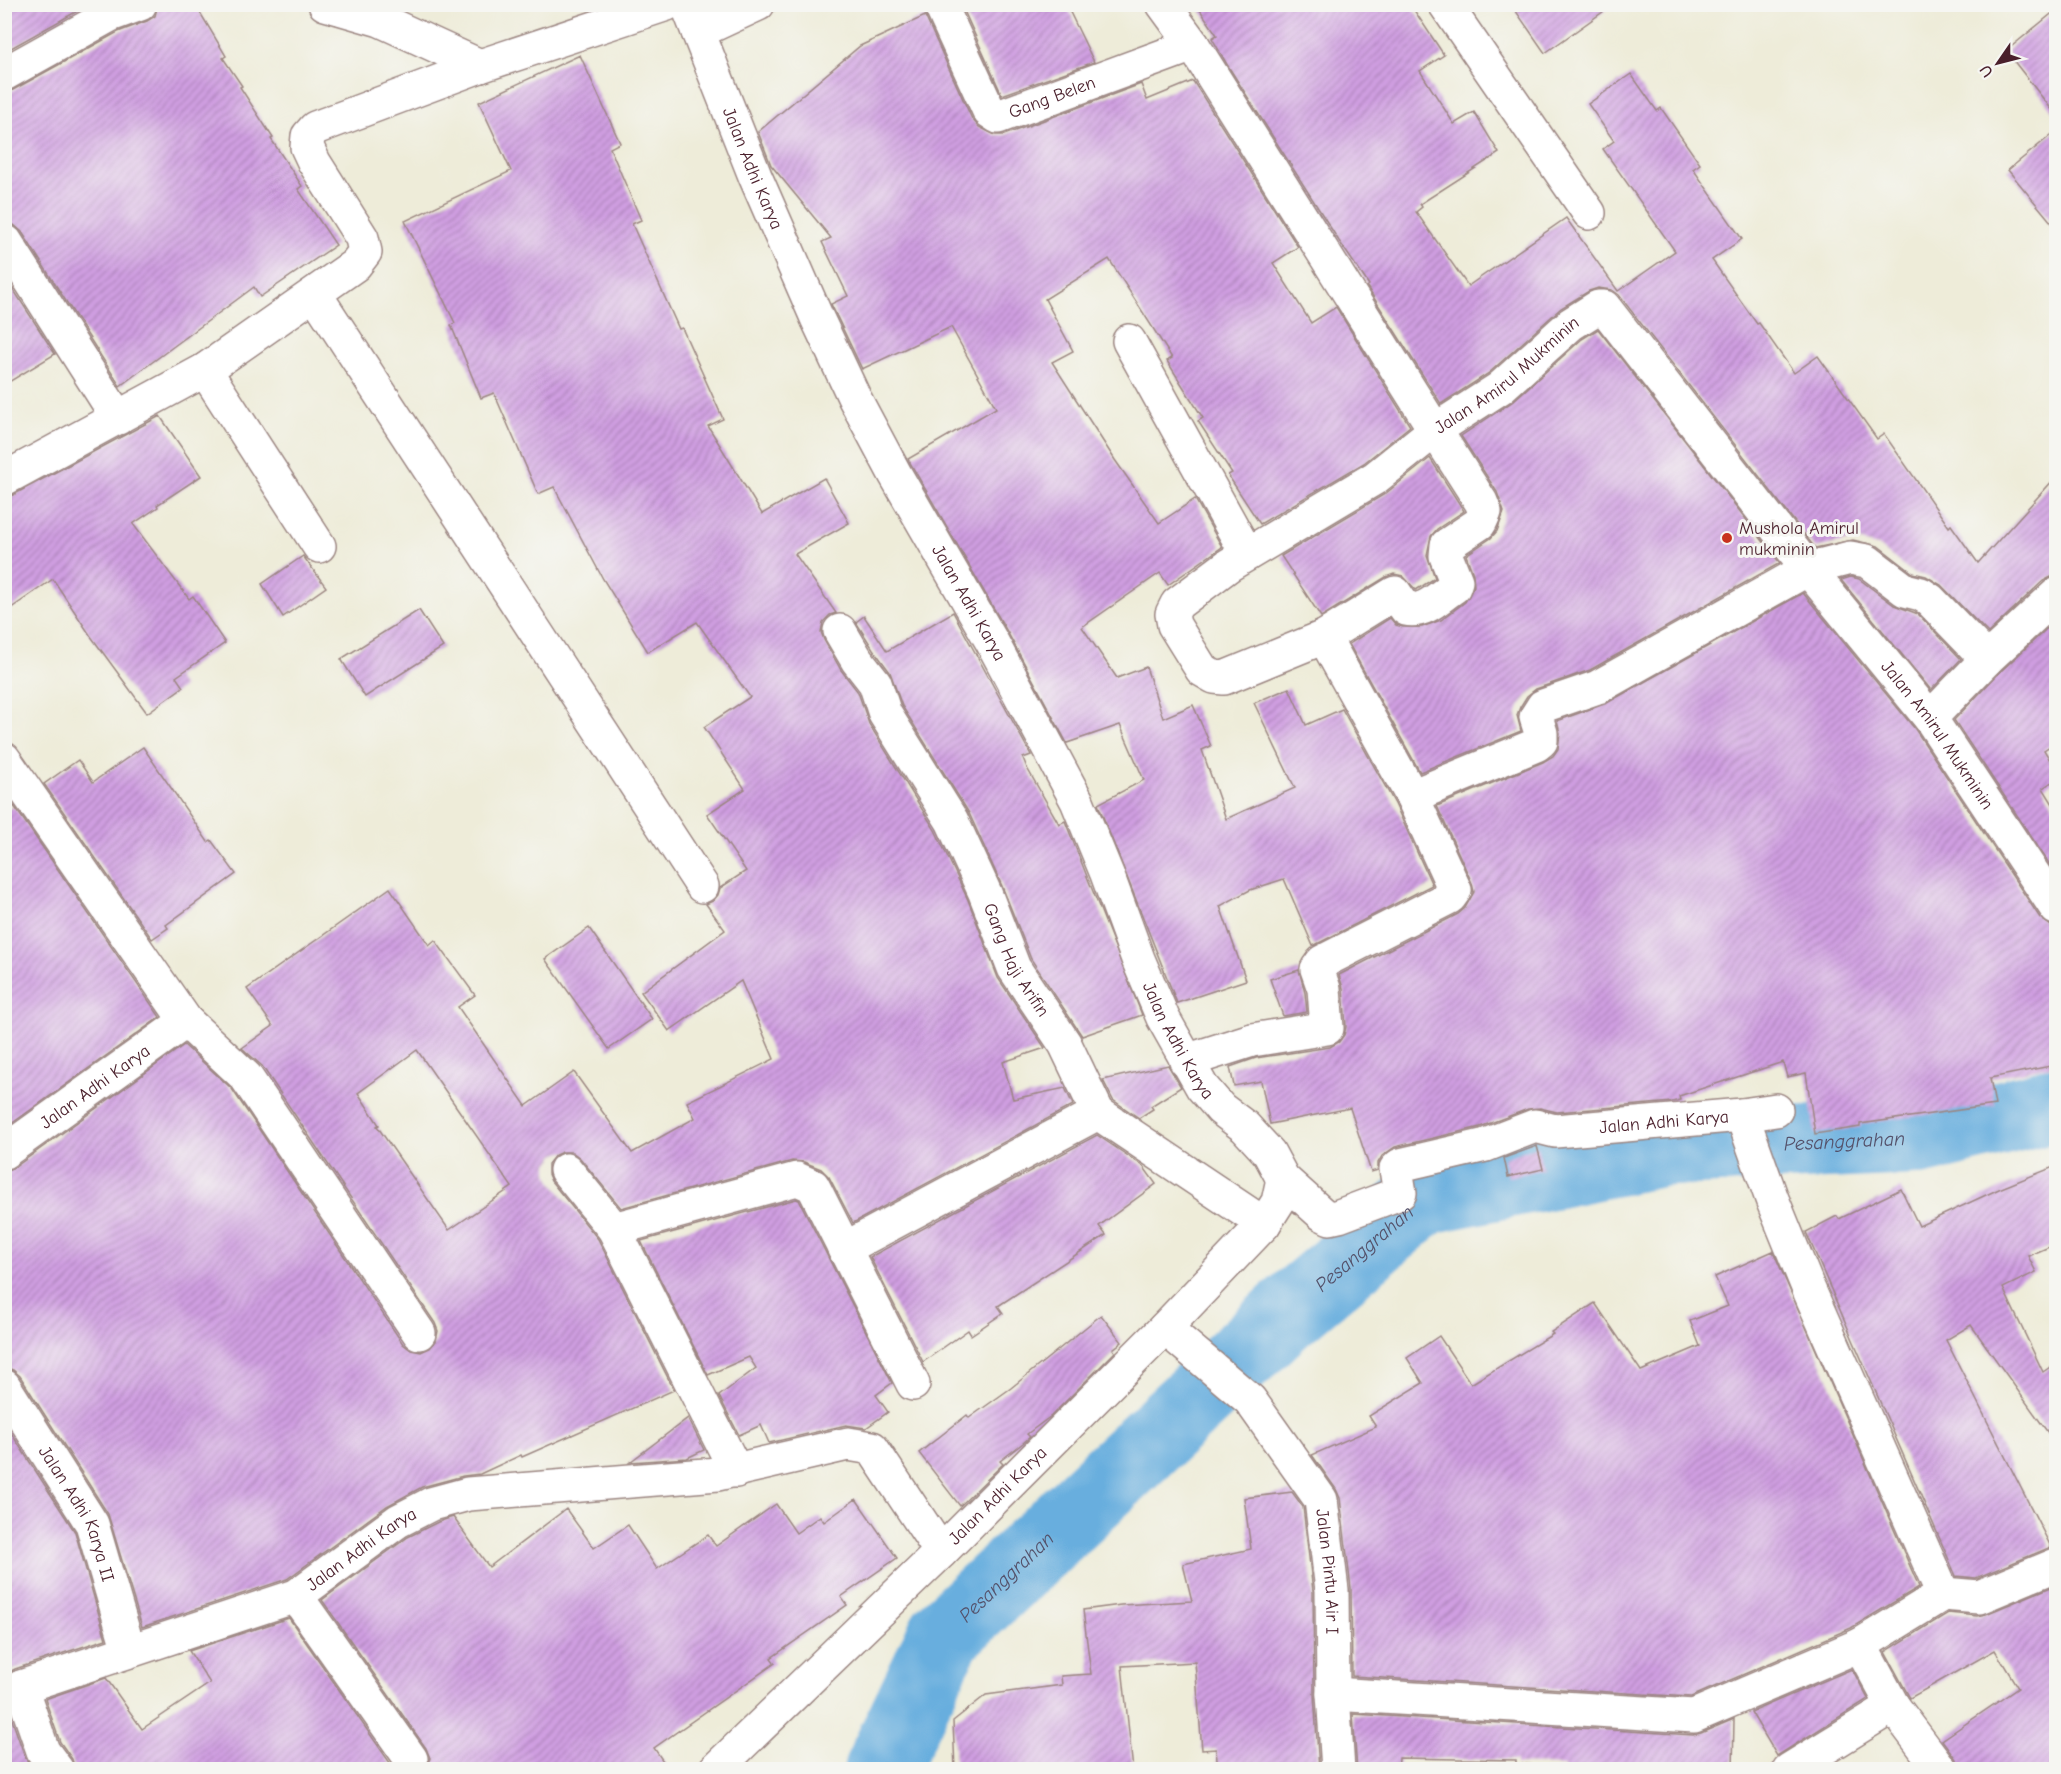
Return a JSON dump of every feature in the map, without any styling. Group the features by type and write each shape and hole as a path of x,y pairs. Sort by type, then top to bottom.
{"street":[{"path":"4,74 110,15 140,4"},
{"path":"325,4 380,20 480,66"},
{"path":"4,479 205,370 355,265 365,252 362,238 307,147 308,136 315,128 480,66 667,4"},
{"path":"693,18 758,4"},
{"name":"Gang Belen","path":"940,4 989,111 998,117 1193,45"},
{"path":"1163,4 1193,45 1435,430 1375,478 1229,565 1177,604 1172,614 1174,626 1202,670 1214,677 1224,678 1324,637 1412,796 1455,890 1450,897 1322,962 1317,969 1324,989 1327,1028 1252,1040 1186,1061"},
{"path":"1445,4 1589,213"},
{"name":"Jalan Adhi Karya","path":"693,18 755,176 850,389 895,474 1035,721 1077,801 1163,1018 1202,1087 1221,1109 1245,1127 1269,1153 1283,1179 1322,1214 1330,1218 1400,1193 1396,1169 1400,1165 1486,1145 1535,1126 1555,1131 1743,1118 1776,1110"},
{"path":"6,242 118,418"},
{"path":"315,294 702,886"},
{"name":"Jalan Amirul Mukminin","path":"1324,637 1395,593 1406,609 1413,611 1423,608 1454,587 1456,581 1446,556 1448,544 1480,523 1485,512 1435,430 1500,388 1571,324 1598,307 1604,308 1808,569 1930,718 2056,908"},
{"path":"1129,341 1247,554"},
{"path":"205,370 319,546"},
{"path":"1412,796 1536,745 1541,741 1536,717 1543,706 1598,687 1808,569 1850,558 1866,561 1905,590 1921,594 1930,600 1987,659"},
{"path":"1930,718 1987,659 2056,595"},
{"name":"Gang Haji Arifin","path":"840,631 857,660 875,683 885,714 952,821 985,893 1014,968 1065,1044 1098,1113"},
{"path":"4,759 186,1021 246,1077 419,1333"},
{"name":"Jalan Adhi Karya","path":"4,1152 186,1021"},
{"path":"844,1250 1098,1113 1264,1224"},
{"path":"1743,1118 1772,1199 1809,1290 1942,1594"},
{"path":"566,1170 614,1229 735,1471"},
{"path":"614,1229 797,1179 808,1182 813,1186 913,1384"},
{"name":"Jalan Adhi Karya","path":"715,1770 941,1552 1165,1328 1264,1224 1278,1202 1283,1179"},
{"name":"Jalan Pintu Air I","path":"1165,1328 1250,1400 1321,1500 1332,1590 1333,1694 1338,1770"},
{"name":"Jalan Adhi Karya II","path":"4,1386 92,1524 129,1651"},
{"name":"Jalan Adhi Karya","path":"13,1692 296,1596 398,1521 431,1504 468,1494 735,1471 848,1444 872,1448 941,1552"},
{"path":"1333,1694 1694,1716 1860,1645 1942,1594 1979,1597 2056,1565"},
{"path":"296,1596 411,1759"},
{"path":"1860,1645 1893,1706 1941,1770"},
{"path":"13,1692 44,1751 57,1770"},
{"path":"1789,1770 1893,1706"}],"building":[{"path":"4,4 90,4 4,52"},
{"path":"158,4 195,4 226,56 223,58 242,86 240,87 302,186 298,189 336,245 260,297 254,287 120,386 22,232 14,225 4,223 4,93 118,32 147,21 155,16"},
{"path":"961,4 1066,4 1094,62 1002,95"},
{"path":"1196,4 1410,4 1444,55 1420,71 1454,124 1474,112 1499,153 1420,204 1422,207 1416,212 1468,286 1566,218 1618,291 1675,251 1603,149 1614,141 1588,104 1631,74 1657,111 1661,108 1700,164 1693,169 1742,239 1712,260 1794,373 1818,356 1877,439 1884,434 1949,527 1951,525 1978,563 2056,477 2056,577 2043,581 1988,633 1941,585 1926,576 1913,573 1878,546 1853,540 1815,548 1619,295 1612,290 1598,288 1589,291 1561,308 1489,373 1441,404 1367,287 1369,285 1228,66 1212,38 1217,35"},
{"path":"1511,4 1614,4 1545,53"},
{"path":"2056,10 2056,115 2006,51"},
{"path":"925,16 972,119 979,127 995,135 1004,135 1141,84 1147,100 1193,81 1298,247 1273,263 1311,323 1336,307 1410,426 1364,463 1260,524 1228,475 1232,473 1198,421 1203,418 1167,361 1172,358 1109,259 1045,299 1073,351 1052,362 1159,523 1195,499 1222,547 1168,585 1160,573 1082,627 1117,678 1146,667 1163,718 1193,705 1211,746 1202,750 1226,819 1295,788 1254,703 1289,688 1306,725 1342,709 1395,804 1432,885 1313,946 1284,879 1250,890 1220,906 1246,980 1177,1003 1098,804 1144,780 1120,725 1067,743 1008,633 908,459 996,408 951,327 862,369 831,304 848,296 822,242 831,238 771,165 758,132 860,46"},
{"path":"580,55 620,143 610,148 641,220 632,224 679,329 682,328 723,419 708,426 762,514 824,478 849,523 795,554 836,613 823,622 821,632 824,640 841,670 858,692 869,724 935,830 968,900 998,978 1045,1048 1003,1062 1013,1099 1065,1088 1073,1105 853,1223 829,1177 821,1169 804,1162 792,1161 621,1208 580,1158 572,1152 555,1155 548,1164 551,1181 598,1239 674,1390 480,1474 422,1487 387,1506 287,1579 142,1627 108,1514 20,1376 4,1367 4,1171 15,1167 184,1045 232,1089 403,1344 411,1350 421,1352 430,1348 436,1341 438,1331 435,1323 262,1066 242,1048 273,1026 247,989 390,888 429,945 435,940 475,995 458,1007 526,1106 574,1072 632,1153 695,1118 687,1102 774,1059 741,981 669,1031 641,992 725,930 706,904 713,901 720,888 746,871 707,814 745,789 704,727 750,697 697,622 648,652 603,579 554,487 538,494 494,393 481,398 451,325 455,323 405,221 511,171 479,102","holes":["417,1050 512,1187 449,1230 377,1126 379,1125 358,1093"]},
{"path":"2056,131 2056,228 2008,170"},
{"path":"4,275 55,354 4,385"},
{"path":"1598,329 1780,563 1590,670 1536,689 1527,696 1517,715 1521,731 1420,772 1349,644 1390,618 1396,625 1403,627 1422,627 1441,620 1465,602 1474,586 1473,574 1466,555 1491,538 1497,531 1504,512 1497,492 1461,436 1512,402 1582,339"},
{"path":"160,416 201,476 133,524 189,599 193,596 225,643 176,677 183,687 147,713 90,635 53,579 4,613 4,498"},
{"path":"1430,458 1464,511 1437,529 1431,536 1427,555 1435,578 1416,590 1403,576 1394,574 1321,617 1281,556 1385,494"},
{"path":"303,556 326,587 283,617 262,584"},
{"path":"1851,577 1859,579 1894,605 1918,614 1961,659 1931,690 1841,580"},
{"path":"1803,593 1915,729 2040,918 2051,926 2056,951 2056,1065 1990,1078 1995,1105 1860,1124 1860,1127 1815,1134 1806,1073 1787,1077 1783,1062 1679,1096 1680,1100 1672,1102 1557,1112 1540,1108 1528,1109 1480,1127 1395,1147 1382,1156 1378,1163 1378,1170 1371,1172 1350,1108 1270,1124 1261,1081 1234,1086 1230,1067 1256,1058 1330,1047 1339,1042 1346,1027 1343,988 1339,975 1458,914 1465,908 1474,892 1472,883 1437,806 1543,762 1553,756 1558,749 1560,733 1557,721 1607,703"},
{"path":"419,610 443,647 365,697 341,659"},
{"path":"953,612 1031,755 1023,758 1027,768 1059,824 1065,821 1142,1015 1082,1036 1031,959 1002,886 969,813 902,706 890,672 856,622 864,616 887,651"},
{"path":"2056,620 2056,742 2044,750 2056,770 2056,779 2043,788 2056,809 2056,870 2054,871 1954,720 2000,672"},
{"path":"143,747 208,842 211,840 236,874 166,925 168,928 152,939 44,784 78,760 93,782"},
{"path":"14,806 160,1017 4,1129 4,812"},
{"path":"589,928 652,1019 609,1049 545,959"},
{"path":"1299,970 1307,1012 1283,1016 1270,979"},
{"path":"1168,1065 1181,1087 1151,1106 1153,1109 1139,1118 1113,1100 1103,1080"},
{"path":"1097,1135 1143,1166 1156,1184 1099,1226 1106,1235 998,1306 1003,1313 971,1335 968,1330 923,1362 870,1257"},
{"path":"1537,1146 1543,1169 1508,1177 1504,1158"},
{"path":"2056,1166 2056,1244 2028,1256 2036,1272 2003,1288 2043,1372 2056,1363 2056,1444 1971,1325 1946,1340 2051,1547 1976,1578 1956,1576 1806,1232 1901,1189 1919,1226"},
{"path":"799,1200 892,1383 876,1395 888,1412 866,1428 846,1425 769,1443 761,1425 739,1435 719,1396 756,1368 749,1357 708,1375 641,1241"},
{"path":"1773,1251 1919,1587 1851,1628 1691,1697 1352,1676 1351,1588 1340,1498 1312,1455 1376,1427 1369,1416 1423,1383 1407,1358 1439,1336 1471,1384 1553,1334 1551,1332 1595,1303 1641,1371 1700,1346 1690,1321 1728,1306 1715,1277"},
{"path":"1101,1315 1122,1342 1113,1349 1115,1352 1051,1416 1027,1434 1030,1437 1000,1461 1003,1464 960,1506 919,1453 967,1415 969,1418 1011,1388"},
{"path":"688,1418 704,1450 687,1458 630,1462"},
{"path":"4,1422 75,1532 106,1639 15,1669 4,1675"},
{"path":"1292,1492 1303,1507 1313,1591 1314,1695 1319,1770 1218,1770 1216,1749 1202,1750 1195,1662 1122,1666 1133,1770 955,1770 953,1721 986,1695 1062,1685 1061,1676 1091,1674 1083,1610 1121,1605 1192,1601 1183,1564 1251,1549 1244,1498"},
{"path":"856,1499 897,1558 841,1597 847,1605 771,1658 775,1663 654,1748 669,1770 426,1770 430,1758 426,1748 322,1600 408,1537 453,1517 489,1567 566,1509 594,1548 628,1525 657,1569 708,1535 716,1546 776,1504 796,1533 820,1516 824,1522"},
{"path":"2056,1585 2056,1770 1959,1770 1956,1759 1942,1740 2018,1688 1995,1650 1910,1698 1885,1652 1948,1613 1977,1616 1986,1614"},
{"path":"289,1618 395,1770 75,1770 72,1759 60,1742 45,1699 106,1678 142,1729 210,1683 189,1651"},
{"path":"1852,1669 1868,1699 1777,1756 1751,1712"},
{"path":"10,1714 25,1757 33,1770 4,1770 4,1716"},
{"path":"1353,1714 1693,1735 1734,1719 1733,1770 1563,1770 1563,1766 1516,1764 1516,1760 1399,1758 1398,1770 1357,1770"}],"waterway":[{"name":"Pesanggrahan","path":"881,1770 945,1634 1286,1314 1425,1197 1663,1149 1926,1137 2056,1104"}],"place":[{"name":"Mushola Amirul mukminin","path":"1727,538"}]}
